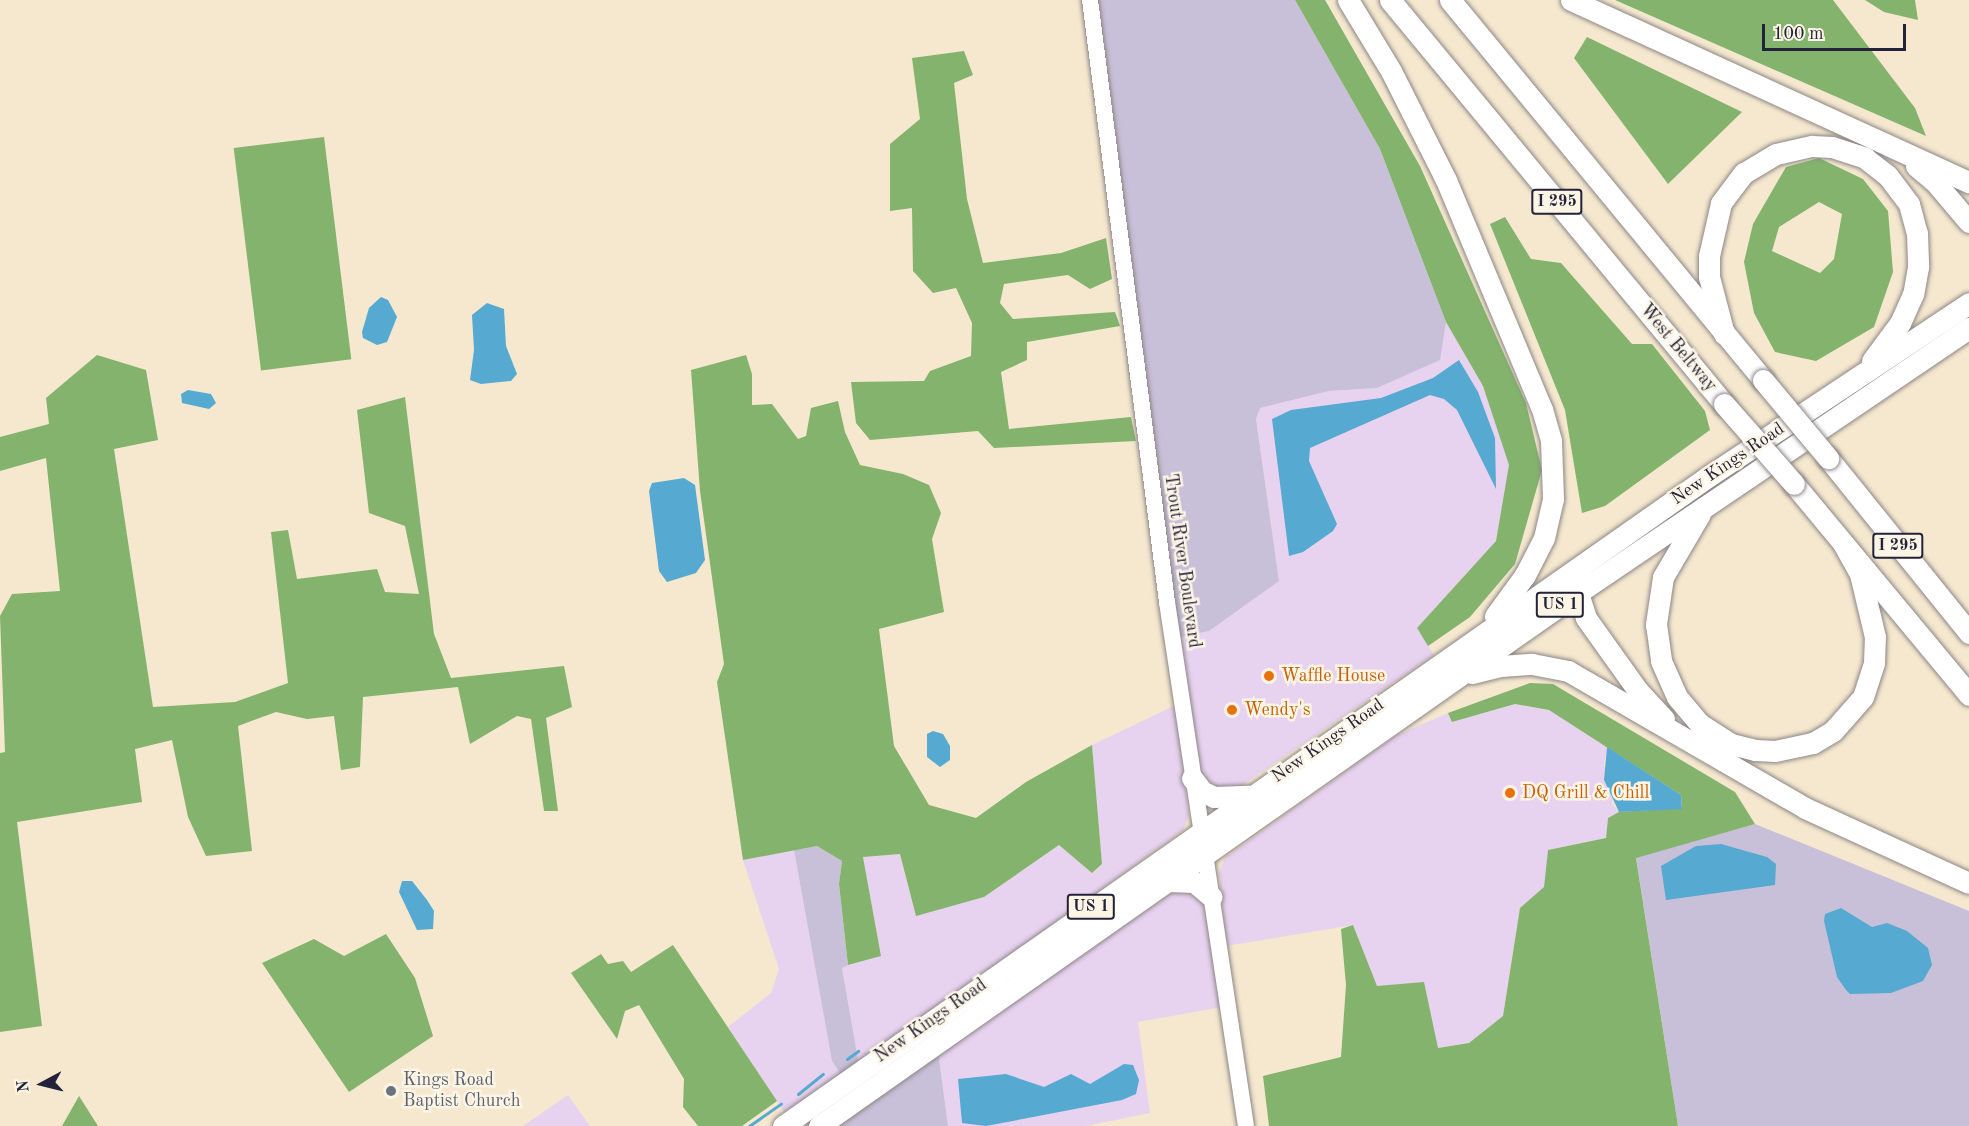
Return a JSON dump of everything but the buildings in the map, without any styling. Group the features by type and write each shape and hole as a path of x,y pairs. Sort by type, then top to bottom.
{"highway":[{"path":"1348,0 1391,71 1446,180 1537,399 1551,441 1553,499 1538,552 1508,602 1476,638"},
{"name":"West Beltway","path":"1390,0 1724,404 1794,484 1969,695"},
{"name":"I 295","path":"1449,0 1828,458 1969,633"},
{"path":"1571,0 1969,182"},
{"path":"1724,334 1709,277 1709,256 1717,214 1732,187 1756,164 1795,148 1812,146 1849,151 1888,176 1909,204 1917,233 1918,267 1913,294 1900,323 1864,372"},
{"path":"1896,150 1936,183 1969,222"},
{"name":"New Kings Road","path":"783,1126 1200,830 1572,571 1969,303"},
{"name":"New Kings Road","path":"819,1126 1711,500 1969,328"},
{"path":"1711,500 1687,531 1663,578 1658,598 1657,643 1669,682 1689,713 1706,729 1731,744 1775,751 1813,743 1833,731 1863,698 1874,663 1875,637 1860,574 1843,543"},
{"path":"1572,571 1576,594 1586,618 1638,691 1678,735"},
{"path":"1457,677 1500,666 1552,666 1587,681 1805,808 1969,883"},
{"path":"1192,778 1202,791 1214,797 1250,795"},
{"path":"1167,881 1194,882 1212,897"},
{"path":"970,1020 973,1005 1038,959 1078,917"},
{"path":"875,1086 916,1045 951,1019 958,1002"}],"street":[{"name":"Trout River Boulevard","path":"1090,0 1192,778 1246,1126"}],"shaded area":[{"path":"1098,0 1295,0 1380,149 1446,322 1440,360 1377,388 1329,391 1260,408 1256,419 1279,581 1209,631 1176,638"},
{"path":"1446,322 1483,386 1510,465 1496,541 1417,628 1434,655 1235,790 1221,792 1201,780 1176,638 1209,631 1279,581 1256,419 1260,408 1329,391 1377,388 1439,360"},
{"path":"1515,704 1549,710 1607,747 1604,765 1613,805 1619,812 1608,818 1606,838 1548,850 1544,888 1520,908 1503,1016 1469,1043 1438,1048 1377,987 1353,925 1226,946 1219,873 1225,858 1395,736 1448,713 1453,722"},
{"path":"1176,705 1189,816 1183,830 859,1065 842,967 881,956 863,857 900,854 916,915 984,897 1059,845 1093,873 1102,864 1092,745"},
{"path":"1755,824 1969,911 1969,1126 1678,1126 1636,857"},
{"path":"817,846 842,861 839,885 848,965 842,968 859,1065 842,1076 832,1061 794,850"},
{"path":"794,850 832,1061 842,1076 786,1115 728,1027 771,993 779,969 743,860"},
{"path":"1183,885 1204,901 1222,1007 1138,1022 1150,1113 1086,1126 948,1126 938,1051"},
{"path":"938,1051 948,1126 835,1126"},
{"path":"568,1095 590,1126 523,1126"}],"green space":[{"path":"1295,0 1325,0 1420,166 1526,403 1542,470 1515,564 1470,617 1428,646 1417,628 1496,541 1509,465 1483,386 1446,322 1380,149"},
{"path":"1615,0 1833,0 1915,108 1926,136"},
{"path":"1865,0 1915,0 1918,20 1884,12"},
{"path":"1587,37 1742,112 1668,184 1574,58"},
{"path":"964,51 973,75 954,83 967,199 983,263 1061,253 1106,238 1112,279 1090,289 1068,275 1004,284 1000,303 1013,319 1115,312 1120,326 1027,342 1027,360 1001,372 1009,429 1131,417 1136,441 994,448 978,431 870,440 856,423 851,382 924,381 930,371 971,356 972,323 956,288 933,293 913,271 912,208 890,211 890,144 920,119 912,58"},
{"path":"324,137 351,359 261,370 234,148"},
{"path":"1819,158 1863,179 1888,211 1893,272 1874,327 1816,361 1775,352 1754,313 1744,262 1753,224 1786,167","holes":["1819,202 1842,214 1834,259 1820,273 1772,251 1779,227"]},
{"path":"1505,217 1531,259 1561,263 1632,344 1652,344 1705,411 1710,430 1605,506 1582,513 1565,410 1490,224"},
{"path":"97,355 146,370 158,440 114,449 153,707 235,702 288,683 271,532 288,530 297,579 377,569 385,592 419,594 405,526 369,513 357,410 405,397 434,634 451,678 564,666 572,707 546,718 558,811 544,811 531,719 517,716 470,744 458,687 363,697 360,767 341,770 334,716 307,719 276,712 238,726 252,851 206,856 188,817 172,740 135,749 142,802 17,822 42,1026 0,1032 0,753 5,752 0,616 12,594 60,591 46,458 0,471 0,437 49,424 46,398"},
{"path":"746,355 752,374 752,405 772,404 798,439 806,436 811,408 838,401 845,432 860,465 903,474 929,485 941,513 932,539 944,612 879,629 894,746 929,805 976,818 1026,782 1092,745 1102,864 1092,873 1059,845 984,897 916,916 900,854 863,857 881,956 848,965 839,884 842,861 817,846 743,860 717,682 724,664 700,491 691,370"},
{"path":"1530,683 1553,684 1735,792 1755,824 1636,858 1678,1126 1269,1126 1263,1076 1341,1057 1346,985 1341,929 1353,925 1377,986 1424,982 1438,1048 1469,1043 1503,1016 1520,908 1544,887 1548,850 1606,838 1608,818 1619,812 1682,808 1681,795 1549,710 1515,704 1452,722 1448,713"},
{"path":"386,934 415,978 433,1036 349,1092 262,963 314,939 344,956"},
{"path":"673,945 777,1101 742,1126 698,1126 683,1107 684,1079 639,1005 625,1011 617,1039 571,973 601,954 608,964 623,961 631,972"},
{"path":"79,1096 98,1126 62,1126"}],"water":[{"path":"381,297 388,300 397,317 387,342 377,345 363,338 362,332 369,308"},
{"path":"487,303 504,309 506,346 517,374 511,381 481,384 470,380 474,350 472,315"},
{"path":"1459,360 1478,392 1495,438 1496,489 1457,410 1444,399 1430,395 1310,448 1309,461 1337,524 1333,531 1303,552 1289,556 1272,419 1291,410 1381,398 1433,378"},
{"path":"188,390 211,394 216,403 209,409 182,403 181,394"},
{"path":"684,478 695,485 705,560 696,573 667,582 659,571 649,491 652,483"},
{"path":"933,731 943,734 950,746 950,760 940,767 927,757 927,734"},
{"path":"1607,747 1681,795 1682,809 1619,812 1604,780"},
{"path":"1721,844 1767,857 1776,864 1775,885 1666,900 1661,866 1696,846"},
{"path":"402,881 412,881 427,900 434,911 433,929 417,930 399,892"},
{"path":"1841,908 1872,927 1887,923 1907,931 1928,948 1932,965 1923,981 1891,993 1850,994 1837,977 1824,921 1825,914"},
{"path":"1124,1064 1133,1065 1139,1080 1136,1094 1122,1100 986,1126 962,1123 958,1079 1006,1074 1044,1087 1071,1074 1090,1084"}],"waterway":[{"path":"847,1059 858,1051"},
{"path":"798,1094 823,1074"},
{"path":"749,1126 781,1104"}],"place":[{"name":"Waffle House","path":"1269,676"},
{"name":"Wendy's","path":"1232,710"},
{"name":"DQ Grill & Chill","path":"1510,793"},
{"name":"Kings Road Baptist Church","path":"391,1091"}]}
